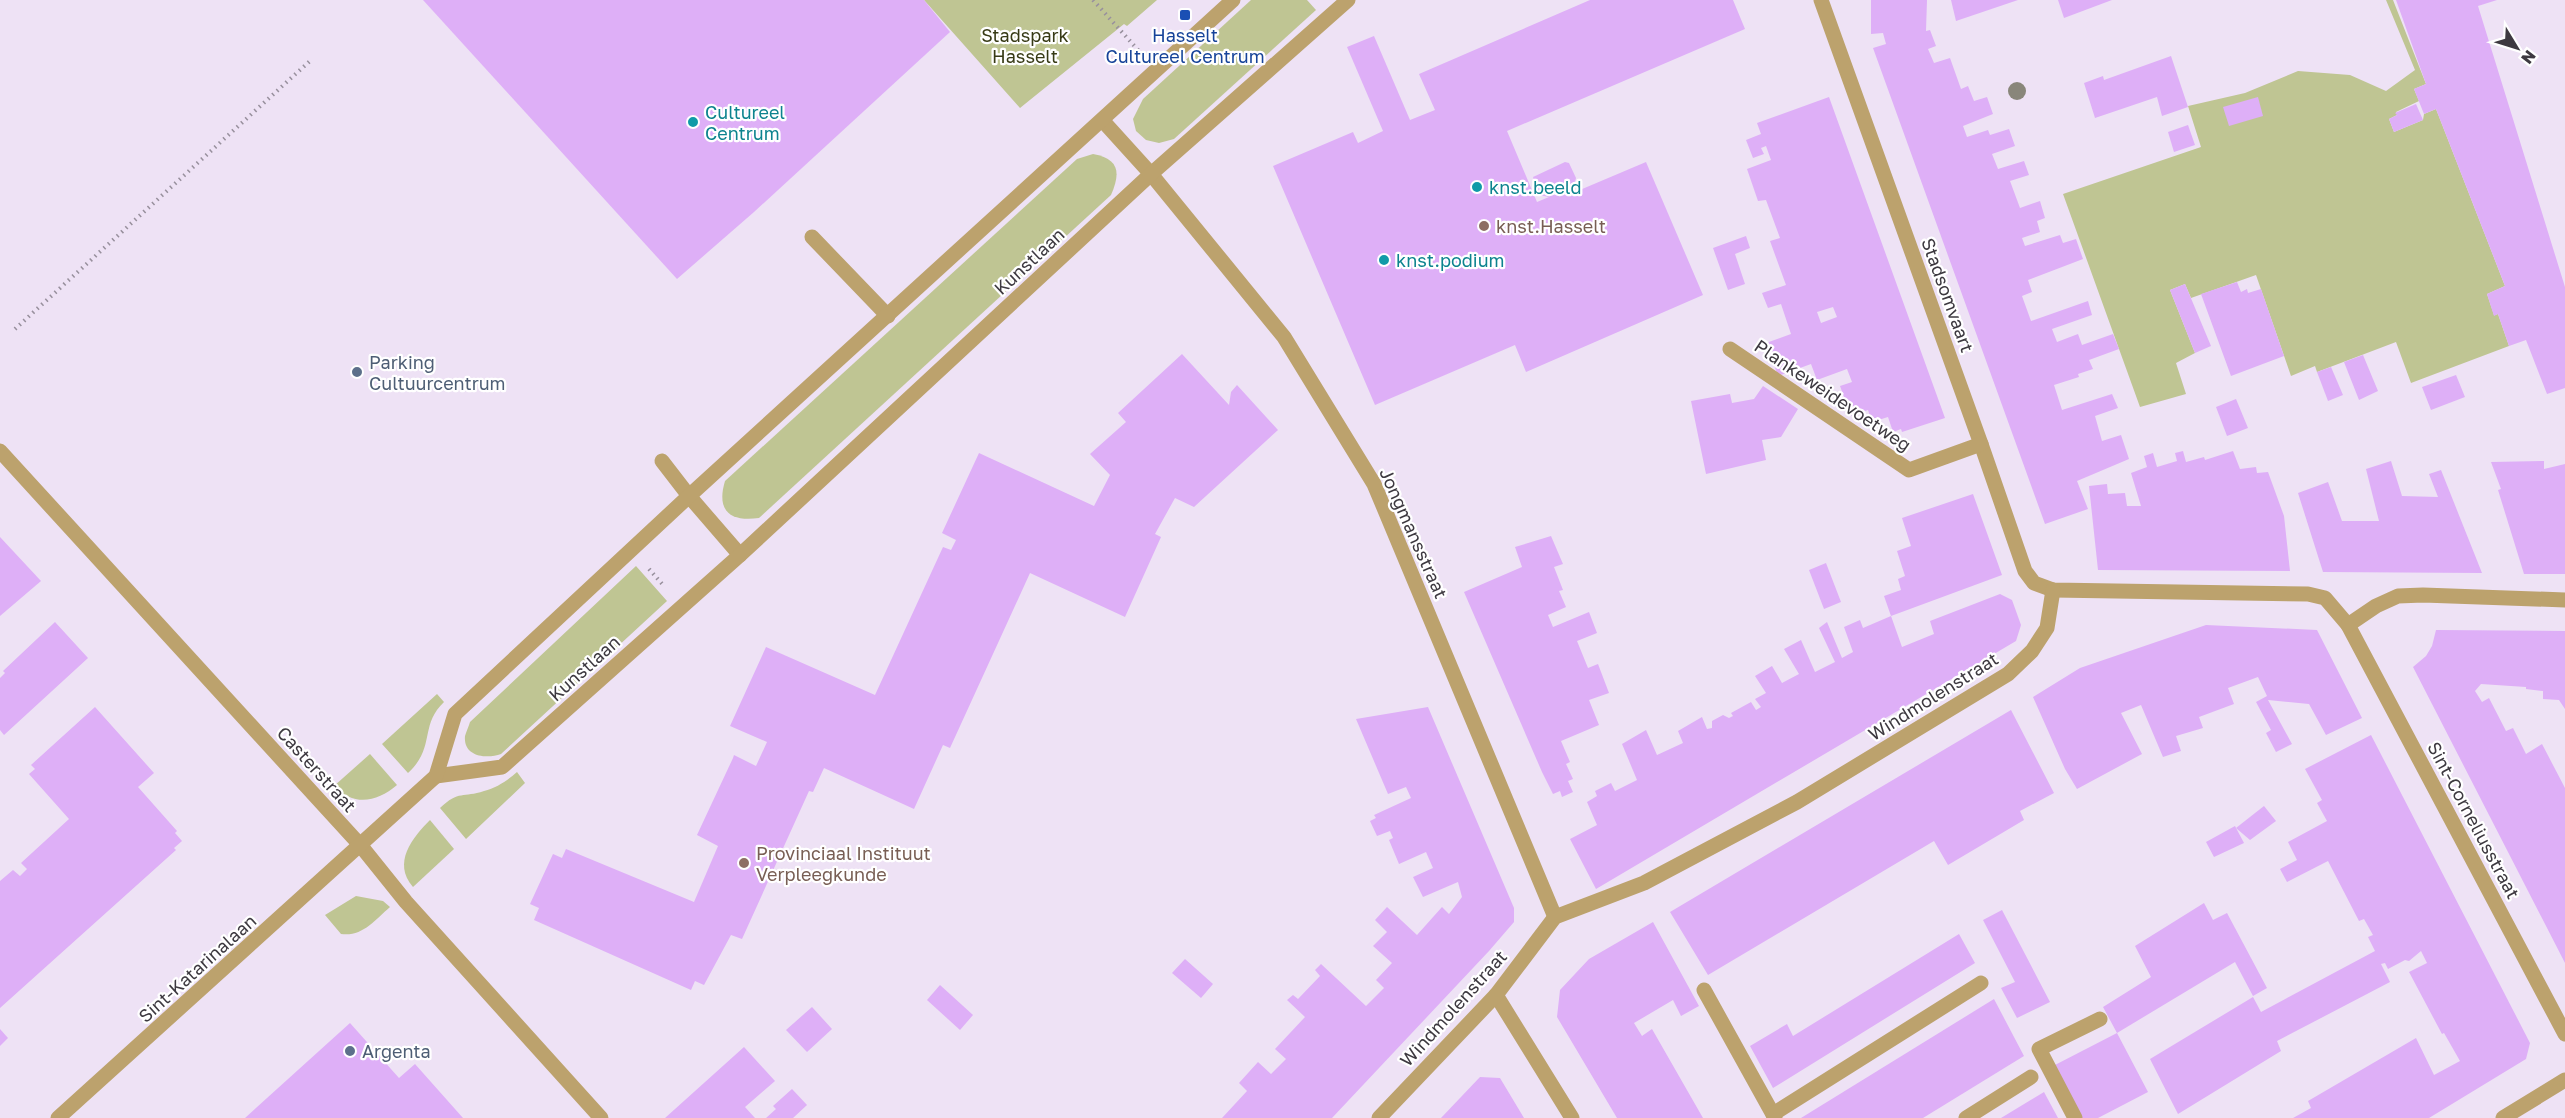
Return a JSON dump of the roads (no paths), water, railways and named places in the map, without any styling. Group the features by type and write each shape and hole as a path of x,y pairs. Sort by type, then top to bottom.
{"street":[{"path":"361,846 436,776 455,714 689,496 1158,71 1233,0"},
{"name":"Kunstlaan","path":"436,776 502,767 741,555 1151,174 1348,0"},
{"name":"Stadsomvaart","path":"1821,0 2025,571 2034,583 2053,590"},
{"name":"Jongmansstraat","path":"1103,121 1151,174 1284,337 1374,484 1555,917"},
{"path":"812,237 888,316"},
{"name":"Plankeweidevoetweg","path":"1730,349 1909,470 1981,444"},
{"name":"Casterstraat","path":"0,451 361,846 406,902 601,1118"},
{"path":"662,461 689,496 741,555"},
{"path":"2053,590 2308,594 2325,598 2348,625 2376,606 2398,596 2565,600"},
{"name":"Windmolenstraat","path":"1379,1118 1496,995 1555,917 1644,883 1797,802 2008,674 2032,651 2048,628 2053,590"},
{"name":"Sint-Corneliusstraat","path":"2348,625 2565,1034"},
{"name":"Sint-Katarinalaan","path":"58,1118 361,846"},
{"path":"1704,990 1774,1116 1981,983"},
{"path":"1496,995 1572,1118"},
{"path":"2075,1118 2039,1049 2100,1019"},
{"path":"1966,1118 2031,1077"},
{"path":"2503,1118 2565,1080"}],"place":[{"name":"Hasselt Cultureel Centrum","path":"1185,15"},
{"name":"Cultureel Centrum","path":"693,122"},
{"name":"knst.beeld","path":"1477,187"},
{"name":"knst.Hasselt","path":"1484,226"},
{"name":"knst.podium","path":"1384,260"},
{"name":"Parking Cultuurcentrum","path":"357,372"},
{"name":"Provinciaal Instituut Verpleegkunde","path":"744,863"},
{"name":"Argenta","path":"350,1051"}],"park label":[{"name":"Stadspark Hasselt","path":"1025,45"}]}
